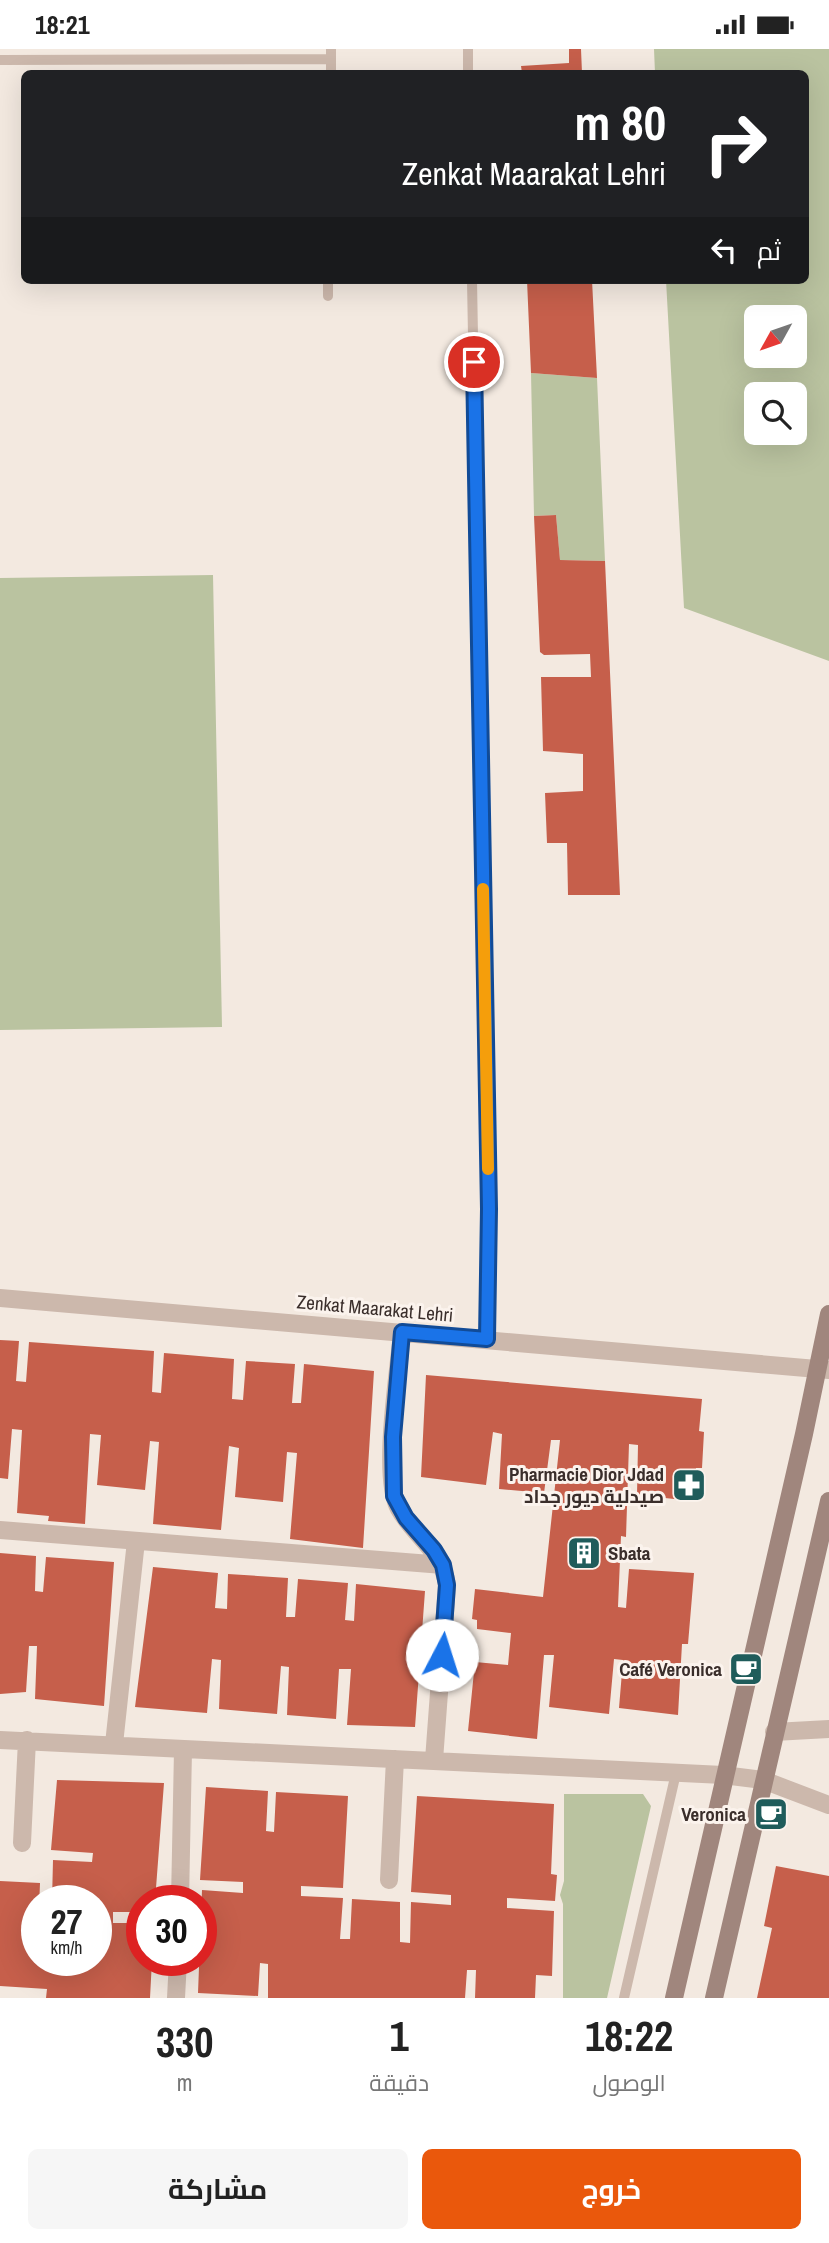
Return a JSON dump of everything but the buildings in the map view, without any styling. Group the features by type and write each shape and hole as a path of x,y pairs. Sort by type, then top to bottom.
{"main road":[{"path":"674,1998 723,1775 801,1447 823,1369 829,1314"},
{"path":"714,1998 829,1500"}],"street":[{"name":"Zenkat Maarakat Lehri","path":"0,1298 823,1369"},
{"path":"402,1332 393,1437 394,1496 406,1518 434,1550 443,1565 447,1603 434,1760"},
{"path":"0,1531 443,1565"},
{"path":"114,1744 136,1541"},
{"path":"774,1733 829,1729"},
{"path":"0,1740 723,1775 763,1780 825,1802"},
{"path":"22,1843 27,1741"},
{"path":"180,1885 183,1750"},
{"path":"389,1880 395,1759"},
{"path":"176,1998 177,1976"}],"lane":[{"path":"468,49 468,70"},
{"path":"0,60 331,54"},
{"path":"328,284 328,296"},
{"path":"472,284 489,1209 487,1339"},
{"path":"624,1998 676,1773"}],"green space":[{"path":"654,49 829,49 829,661 684,608 666,284 809,284 809,70 655,70"},
{"path":"531,373 597,378 605,561 560,560 556,515 534,516"},
{"path":"213,575 222,1027 0,1030 0,578"},
{"path":"564,1794 643,1794 651,1806 607,1998 563,1998 563,1904 560,1895 564,1881"}],"slow traffic":[{"path":"483,889 488,1169"}],"place":[{"name":"Pharmacie Dior Jdad صيدلية ديور جداد","path":"689,1485"},
{"name":"Sbata","path":"584,1553"},
{"name":"Café Veronica","path":"746,1669"},
{"name":"Veronica","path":"771,1814"}],"route":[{"path":"442,1655 447,1603 446,1575 434,1550 412,1527 398,1507 392,1473 402,1332 487,1339 489,1209 474,362"}]}
